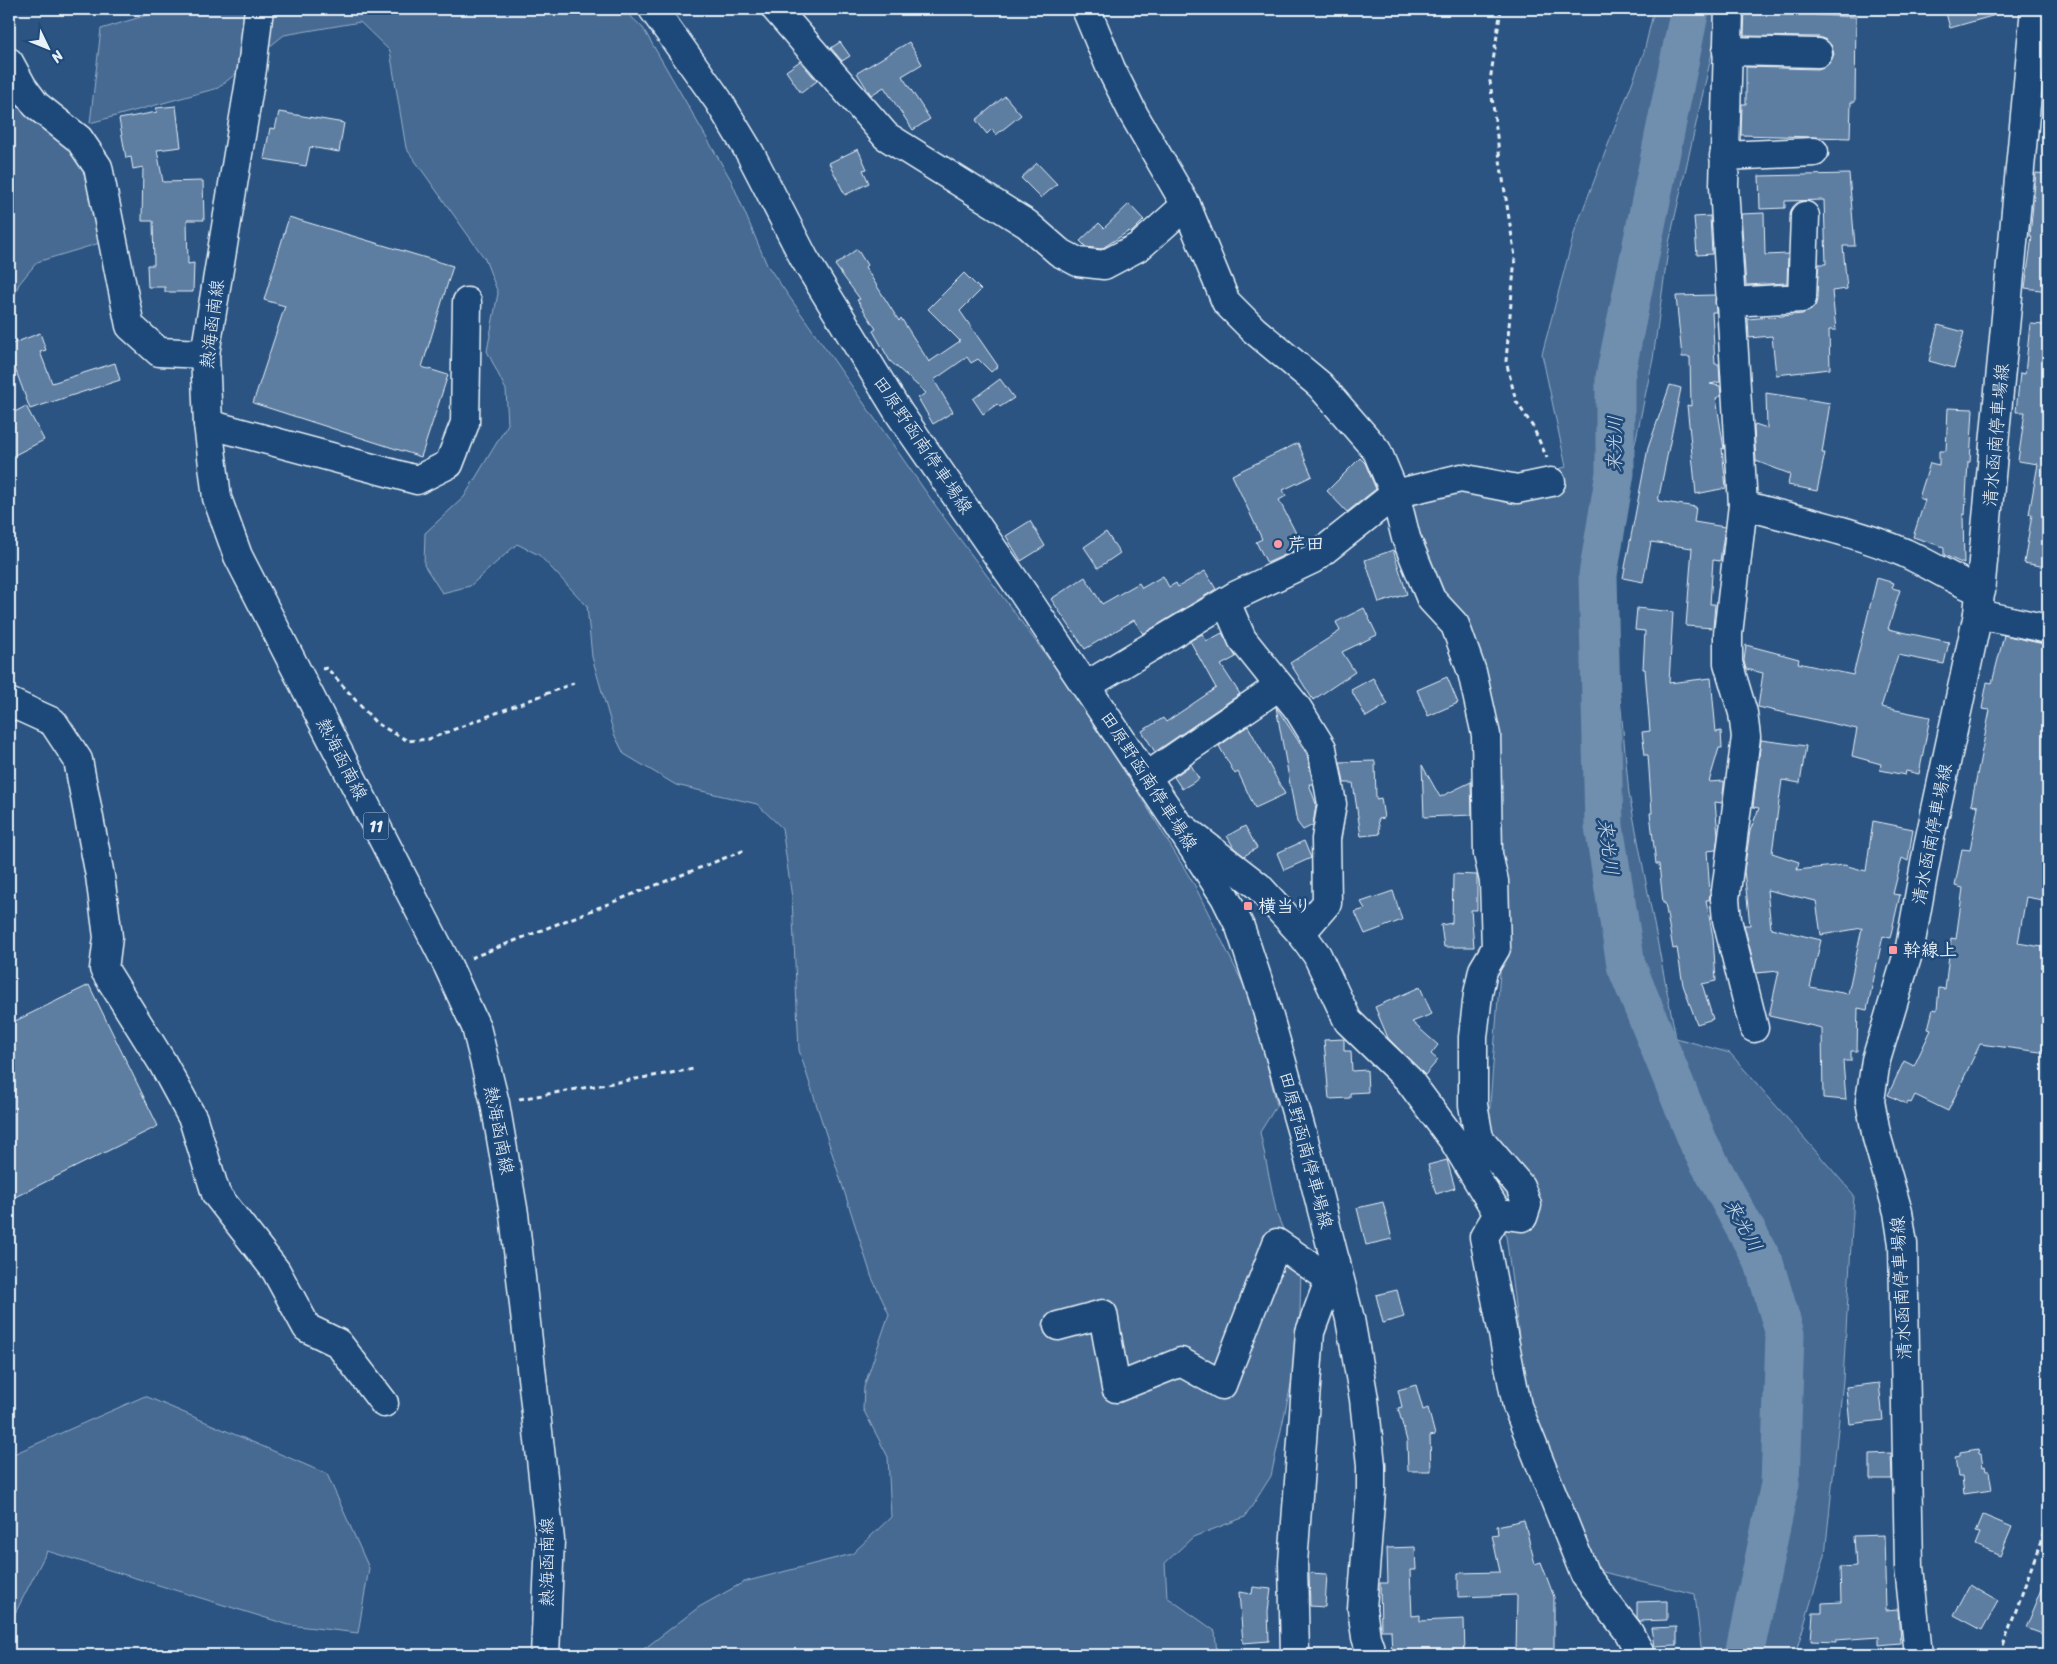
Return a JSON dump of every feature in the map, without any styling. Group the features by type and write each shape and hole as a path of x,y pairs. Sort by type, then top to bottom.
{"street":[{"name":"熱海函南線","path":"259,9 252,69 205,354 208,424 218,498 236,548 448,966 476,1027 495,1103 514,1214 550,1540 545,1655"},
{"name":"田原野函南停車場線","path":"653,9 718,100 750,153 804,258 899,413 1086,686 1177,823 1224,897 1240,927 1263,996 1302,1131 1333,1271 1350,1320 1364,1399 1371,1465 1371,1490 1362,1609 1366,1637 1372,1655"},
{"path":"776,9 886,136 1027,224 1059,252 1078,262 1104,265 1140,246 1186,205"},
{"path":"1086,9 1111,69 1134,115 1186,205 1226,302 1254,330 1320,385 1377,451 1395,494 1406,538 1431,599 1455,625 1472,672 1486,735 1488,854 1494,881 1496,948 1483,970 1478,994 1473,1037 1473,1105 1478,1138 1520,1186 1527,1205 1523,1216 1498,1214"},
{"path":"1729,9 1724,186 1742,506 1728,634 1728,664 1743,713 1746,737 1725,899 1727,920 1754,1028"},
{"name":"清水函南停車場線","path":"1918,1655 1909,1567 1903,1244 1898,1212 1877,1138 1870,1100 1876,1060 1910,947 1929,842 1980,603 2035,9"},
{"path":"1727,51 1818,53"},
{"path":"9,62 36,105 79,139 90,151 98,167 130,326 158,352 205,354"},
{"path":"1724,156 1814,152"},
{"path":"1730,302 1802,298 1805,216"},
{"path":"208,424 417,480 449,464 465,423 467,302"},
{"path":"1086,686 1226,602 1313,559 1395,494 1461,478 1517,489 1551,482"},
{"path":"1742,506 1877,543 1907,554 1963,584 1980,603 2048,629"},
{"path":"1226,602 1242,639 1298,709 1322,748 1332,804 1326,839 1327,903 1302,933"},
{"path":"1146,777 1279,686"},
{"path":"9,702 53,722 78,760 100,876 108,937 104,968 162,1062 193,1119 216,1194 276,1271 307,1328 338,1343 384,1404"},
{"path":"1177,823 1258,886 1302,933 1317,955 1348,1021 1408,1079 1454,1141 1498,1214"},
{"path":"1498,1214 1484,1237 1517,1406 1585,1575 1628,1631 1642,1655"},
{"path":"1058,1326 1103,1314 1116,1388 1182,1362 1222,1385 1277,1243 1333,1271 1310,1332 1293,1563 1295,1655"}],"path":[{"path":"1501,9 1490,81 1500,160 1516,257 1506,361 1516,401 1546,454 1551,482"},
{"path":"298,673 327,668 376,723 408,741 429,739 574,683"},
{"path":"448,966 745,850"},
{"path":"495,1103 694,1069"},
{"path":"2000,1655 2048,1520"}],"shaded area":[{"path":"167,9 623,9 643,28 731,180 767,265 945,519 1097,724 1195,886 1251,1000 1277,1105 1260,1132 1277,1215 1301,1271 1299,1348 1271,1476 1245,1517 1193,1537 1165,1563 1167,1597 1215,1631 1217,1655 636,1655 699,1607 744,1582 852,1554 891,1517 888,1457 863,1409 864,1387 889,1314 872,1278 799,1050 792,898 782,828 757,804 676,785 624,754 614,734 592,657 587,606 539,555 517,544 470,586 442,593 424,565 425,533 464,497 508,424 506,390 487,351 498,293 485,259 406,148 390,51 360,22 284,35 218,88 90,123 101,29"},
{"path":"1654,9 1722,9 1669,243 1653,359 1608,570 1629,794 1676,1038 1730,1053 1854,1195 1843,1380 1825,1555 1795,1655 1702,1655 1695,1594 1586,1568 1527,1399 1507,1243 1488,1131 1504,919 1477,644 1439,590 1405,505 1566,467 1542,354 1575,230 1644,52"},
{"path":"9,79 95,180 100,243 37,262 19,284 9,309"},
{"path":"145,1396 327,1474 369,1568 358,1633 289,1625 47,1551 9,1625 9,1456"}],"building":[{"path":"1745,9 1816,10 1816,15 1856,17 1855,102 1851,102 1850,138 1741,135 1742,104 1746,104 1746,67 1818,69 1826,66 1834,54 1831,45 1819,37 1744,36"},
{"path":"1945,9 1999,9 1999,14 1950,28"},
{"path":"840,42 850,56 842,61 831,48"},
{"path":"909,42 922,64 902,76 930,119 913,130 884,87 871,95 857,73"},
{"path":"800,61 817,81 801,93 786,71"},
{"path":"1005,96 1021,115 996,135 992,129 987,134 976,120"},
{"path":"176,106 181,147 157,150 163,182 203,181 204,220 187,220 188,264 194,263 193,292 165,292 165,287 148,287 147,265 154,265 153,221 142,221 143,167 133,169 131,157 126,158 119,119 157,112 156,108"},
{"path":"279,112 344,123 339,152 310,147 306,166 264,159 270,128 275,129"},
{"path":"858,149 867,169 863,170 869,183 845,195 829,163"},
{"path":"1037,163 1057,184 1041,198 1021,178"},
{"path":"2036,173 2048,174 2048,291 2025,288 2032,236 2030,236"},
{"path":"1849,174 1855,246 1843,246 1847,289 1832,291 1836,330 1829,330 1830,369 1776,375 1772,336 1749,338 1748,319 1803,314 1815,306 1819,264 1826,264 1824,200 1785,201 1785,208 1760,209 1759,176"},
{"path":"1129,204 1144,220 1131,233 1129,231 1101,249 1086,247 1080,241 1099,223 1104,228"},
{"path":"1764,213 1765,255 1788,254 1787,283 1746,285 1741,214"},
{"path":"1710,216 1712,254 1697,255 1694,217"},
{"path":"289,217 453,266 422,367 448,375 421,457 253,403 285,306 264,300"},
{"path":"857,249 867,265 865,267 899,321 901,318 929,362 960,341 928,309 964,273 981,290 960,311 998,366 991,372 978,359 971,363 967,357 934,380 953,412 933,424 918,398 926,393 890,361 873,331 876,329 857,300 860,299 835,265"},
{"path":"1715,295 1716,312 1712,312 1715,364 1719,364 1720,382 1710,384 1720,386 1721,396 1716,398 1724,449 1722,448 1726,488 1696,494 1687,405 1691,406 1690,357 1682,357 1676,296"},
{"path":"2030,324 2048,325 2048,390 2042,458 2048,459 2048,553 2046,567 2024,563 2032,514 2029,514 2038,464 2018,461 2025,412 2016,412 2020,373 2025,374"},
{"path":"1938,325 1964,332 1954,368 1929,361"},
{"path":"40,333 46,350 40,352 52,383 115,363 120,380 30,409 9,352 9,345"},
{"path":"1000,379 1014,398 1000,407 997,404 983,414 973,399"},
{"path":"1670,385 1681,388 1658,501 1696,507 1694,522 1725,527 1720,561 1713,560 1710,604 1715,604 1713,628 1686,626 1692,548 1651,542 1643,582 1623,578 1648,448"},
{"path":"1766,393 1830,403 1822,453 1825,453 1817,491 1788,485 1790,474 1756,461 1754,427 1755,424 1767,428"},
{"path":"26,406 44,440 9,458 9,415"},
{"path":"1948,408 1973,409 1965,515 1963,514 1964,564 1944,555 1944,547 1913,537 1925,500 1919,498 1930,463 1939,465 1939,451 1946,451"},
{"path":"1298,443 1312,476 1283,490 1286,496 1279,500 1301,543 1296,546 1296,550 1267,563 1256,542 1262,539 1232,475"},
{"path":"1360,458 1365,463 1376,489 1347,512 1327,491"},
{"path":"1030,521 1045,546 1021,561 1006,536"},
{"path":"1106,532 1120,553 1098,568 1084,547"},
{"path":"1393,550 1407,594 1379,603 1365,560"},
{"path":"1205,571 1216,589 1143,634 1134,620 1085,649 1051,599 1085,577 1102,604 1139,583 1142,588 1163,576 1169,587 1176,583 1178,587"},
{"path":"1877,578 1894,583 1892,588 1900,590 1888,629 1949,642 1944,664 1898,655 1881,707 1930,717 1919,774 1906,771 1905,775 1880,770 1881,764 1852,756 1857,729 1758,707 1763,673 1746,669 1744,661 1746,645 1799,659 1798,663 1853,675"},
{"path":"1364,608 1377,635 1342,652 1355,672 1313,700 1290,663 1340,631 1336,622"},
{"path":"1637,608 1673,612 1669,683 1711,678 1716,732 1721,731 1722,748 1719,748 1709,782 1724,781 1724,785 1722,803 1715,802 1718,835 1716,850 1707,851 1710,894 1709,900 1706,900 1713,937 1716,981 1702,984 1713,1019 1697,1024 1683,985 1677,948 1673,949 1665,903 1663,903 1659,864 1656,864 1650,813 1652,813 1648,755 1645,755 1642,732 1650,731 1645,669 1643,669 1645,631 1635,630"},
{"path":"1222,633 1236,657 1221,665 1240,694 1155,752 1142,731 1163,718 1166,722 1216,688 1190,641 1202,634 1207,641"},
{"path":"2004,635 2048,645 2048,901 2026,897 2018,943 2048,948 2048,1053 1980,1044 1948,1111 1915,1095 1911,1103 1908,1102 1907,1104 1888,1095 1904,1061 1914,1066 1931,1030 1928,1029 1933,1009 1937,1010 1939,988 1945,989 1951,938 1956,939 1963,888 1955,886 1962,849 1970,850 1978,806 1971,805 1990,710 1982,709 1987,682 1992,683"},
{"path":"1447,677 1458,703 1428,716 1417,690"},
{"path":"1373,678 1388,704 1366,717 1351,690"},
{"path":"1276,707 1307,754 1313,784 1309,784 1316,804 1313,825 1303,830 1297,822"},
{"path":"1248,726 1285,794 1255,808 1238,772 1235,774 1219,746"},
{"path":"1761,740 1806,746 1800,783 1782,780 1772,853 1799,862 1797,870 1844,865 1866,871 1873,821 1913,829 1908,861 1902,858 1893,894 1900,895 1890,938 1883,936 1867,1010 1858,1008 1857,1051 1851,1051 1851,1061 1843,1061 1846,1100 1823,1098 1822,1028 1769,1016 1779,971 1756,973 1744,925 1750,925 1744,871 1750,831 1759,808 1753,807","holes":["1767,890 1816,901 1821,935 1862,928 1848,994 1810,987 1821,940 1771,928"]},
{"path":"1375,761 1376,799 1381,798 1384,818 1378,819 1380,834 1361,836 1353,783 1344,783 1340,762"},
{"path":"1191,765 1199,779 1182,789 1174,777"},
{"path":"1422,765 1440,797 1471,782 1472,815 1424,817"},
{"path":"1245,826 1257,848 1244,856 1234,848 1227,836"},
{"path":"1304,841 1311,858 1284,870 1277,853"},
{"path":"1453,874 1477,875 1477,910 1471,910 1474,947 1444,947 1441,925 1452,923"},
{"path":"1393,891 1402,920 1365,934 1355,912 1365,909 1361,902"},
{"path":"89,985 158,1126 9,1200 9,1024"},
{"path":"1420,987 1432,1014 1412,1022 1438,1045 1431,1054 1438,1060 1425,1075 1388,1038 1375,1007"},
{"path":"1344,1039 1344,1051 1351,1051 1352,1071 1367,1070 1368,1092 1350,1093 1350,1098 1329,1099 1324,1040"},
{"path":"1447,1160 1455,1188 1436,1194 1428,1165"},
{"path":"1383,1202 1392,1239 1366,1245 1357,1208"},
{"path":"1397,1290 1404,1317 1383,1323 1376,1295"},
{"path":"1879,1383 1883,1420 1850,1424 1846,1387"},
{"path":"1416,1385 1423,1410 1428,1408 1435,1435 1430,1436 1431,1471 1408,1471 1407,1441 1398,1408 1402,1407 1398,1390"},
{"path":"1978,1449 1979,1454 1981,1454 1983,1467 1985,1466 1986,1471 1989,1471 1992,1490 1964,1494 1962,1477 1958,1477 1955,1457 1960,1456 1960,1452"},
{"path":"1891,1453 1892,1479 1870,1479 1870,1454"},
{"path":"1983,1515 2012,1527 2000,1556 1975,1545 1980,1533 1976,1532"},
{"path":"1524,1520 1535,1564 1541,1562 1554,1597 1554,1655 1516,1655 1517,1595 1458,1597 1458,1573 1500,1572 1492,1535 1498,1534 1497,1526"},
{"path":"1884,1535 1886,1610 1898,1609 1900,1643 1879,1645 1879,1637 1836,1640 1836,1642 1811,1641 1813,1613 1822,1613 1822,1603 1841,1602 1840,1567 1856,1566 1854,1536"},
{"path":"1415,1547 1416,1570 1410,1570 1412,1616 1420,1615 1420,1621 1464,1619 1465,1655 1392,1655 1391,1630 1381,1630 1380,1583 1388,1583 1387,1548"},
{"path":"1309,1573 1327,1574 1325,1607 1310,1606"},
{"path":"2048,1575 2048,1636 2026,1628"},
{"path":"1970,1585 1998,1601 1982,1630 1954,1615"},
{"path":"1253,1587 1271,1589 1268,1611 1269,1641 1243,1643 1239,1592 1252,1594"},
{"path":"1667,1601 1667,1620 1640,1621 1637,1618 1637,1602"},
{"path":"1677,1627 1677,1645 1654,1646 1651,1628"}],"waterway":[{"name":"来光川","path":"1690,9 1615,377 1615,473 1598,575 1604,826 1626,965 1700,1146 1764,1263 1785,1334 1780,1484 1744,1655"}],"place":[{"name":"芹田","path":"1278,544"},
{"name":"横当り","path":"1248,906"},
{"name":"幹線上","path":"1893,950"}]}
